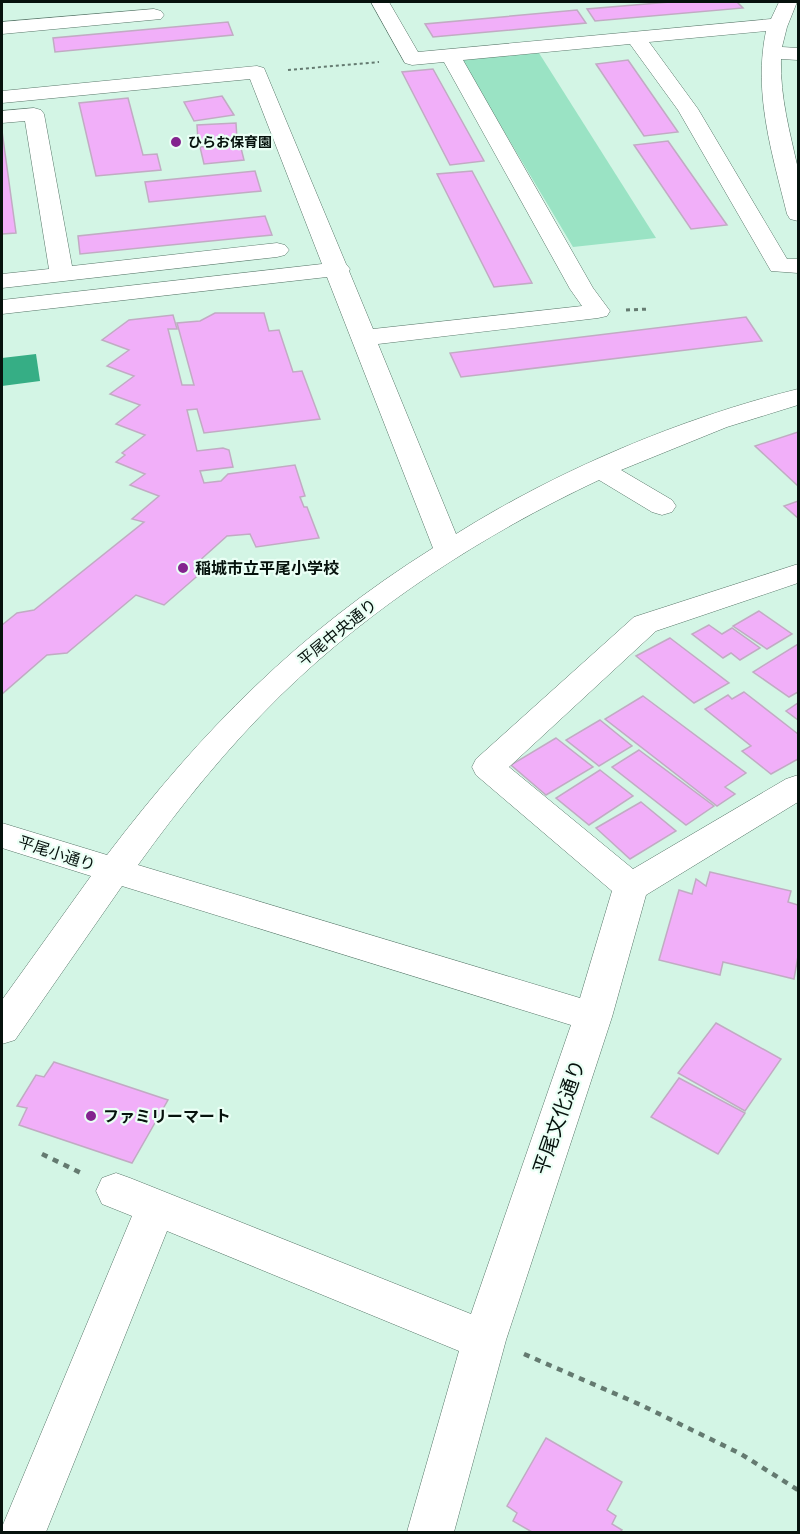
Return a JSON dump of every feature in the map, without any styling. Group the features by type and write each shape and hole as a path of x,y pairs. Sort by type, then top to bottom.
{"street":[{"path":"380,2 412,59 635,37 785,15 771,52 769,74 771,94 798,214"},
{"path":"2,28 141,11"},
{"path":"635,37 688,109 778,266 798,266"},
{"path":"771,52 798,54"},
{"path":"363,338 598,311 582,289 450,55"},
{"path":"2,97 257,72 448,549"},
{"path":"2,117 33,114 62,274"},
{"path":"2,281 277,250"},
{"path":"2,307 340,275"},
{"name":"平尾中央通り","path":"2,1029 113,871 214,746 285,674 363,608 448,549 522,507 684,435 798,398"},
{"path":"601,470 662,506"},
{"path":"798,573 645,624 488,767 631,887 798,788"},
{"name":"平尾小通り","path":"2,835 593,1017"},
{"name":"平尾文化通り","path":"431,1533 484,1340 593,1017 631,887"},
{"path":"116,1191 484,1340"},
{"path":"23,1533 156,1208"}],"path":[{"path":"257,72 412,59"},
{"path":"484,1340 516,1350 641,1405 741,1454 798,1490"}],"shaded area":[{"path":"539,53 656,238 573,247 461,59"},
{"path":"36,354 40,381 2,386 2,358"}],"building":[{"path":"670,2 737,2 743,8 595,21 587,9"},
{"path":"577,10 586,23 433,37 425,24"},
{"path":"228,22 233,35 55,52 53,38"},
{"path":"628,60 678,132 644,136 596,64"},
{"path":"433,69 484,161 450,165 402,72"},
{"path":"222,96 234,115 194,121 184,102"},
{"path":"128,98 143,155 157,154 161,170 96,176 79,103"},
{"path":"236,123 237,139 198,141 197,125"},
{"path":"2,131 16,233 2,234"},
{"path":"668,141 727,225 691,229 634,145"},
{"path":"240,144 244,160 204,164 200,147"},
{"path":"255,171 261,191 149,202 145,182"},
{"path":"472,171 532,283 494,287 437,174"},
{"path":"265,216 272,235 80,254 78,236"},
{"path":"215,313 264,313 269,331 279,330 293,372 302,371 320,419 204,433 197,409 187,410 197,451 223,448 229,450 233,467 200,471 204,483 221,481 228,474 295,465 305,496 300,497 304,507 307,507 319,538 256,547 250,534 227,536 198,562 210,565 164,605 136,595 67,653 47,655 2,694 2,625 17,613 34,610 144,522 132,519 159,496 130,485 145,474 116,462 125,455 122,453 145,435 116,424 140,405 110,394 134,376 107,366 129,350 102,340 129,320 173,315 177,329 168,329 182,385 194,385 177,323 200,321"},
{"path":"746,317 762,341 461,377 450,353"},
{"path":"798,432 798,486 755,446"},
{"path":"798,501 798,518 784,506"},
{"path":"759,611 792,634 767,649 733,626"},
{"path":"709,625 722,634 732,628 760,648 740,660 731,653 723,658 692,634"},
{"path":"670,638 729,683 694,703 636,656"},
{"path":"798,644 798,692 789,697 753,672"},
{"path":"744,692 798,734 798,759 771,774 742,751 751,746 705,709 728,695 732,699"},
{"path":"643,696 746,773 725,787 735,794 717,806 605,719"},
{"path":"798,703 798,720 786,711"},
{"path":"600,720 632,746 599,766 566,740"},
{"path":"556,738 593,767 546,795 511,765"},
{"path":"639,750 714,806 686,825 612,767"},
{"path":"600,770 633,796 589,825 556,798"},
{"path":"641,802 676,831 630,859 596,828"},
{"path":"710,872 791,891 788,902 798,905 798,956 794,979 723,962 720,975 659,960 679,890 692,894 696,879 706,886"},
{"path":"716,1023 781,1059 745,1111 678,1073"},
{"name":"ファミリーマート","path":"54,1062 168,1100 132,1163 19,1125 27,1108 17,1106 36,1075 44,1077"},
{"path":"679,1078 745,1113 718,1154 651,1117"},
{"path":"546,1438 622,1482 607,1510 616,1516 612,1524 622,1530 620,1532 532,1532 513,1521 517,1513 507,1506"}],"place":[{"name":"ひらお保育園","path":"176,142"},
{"name":"稲城市立平尾小学校","path":"183,568"},
{"name":"ファミリーマート","path":"91,1116"}]}
